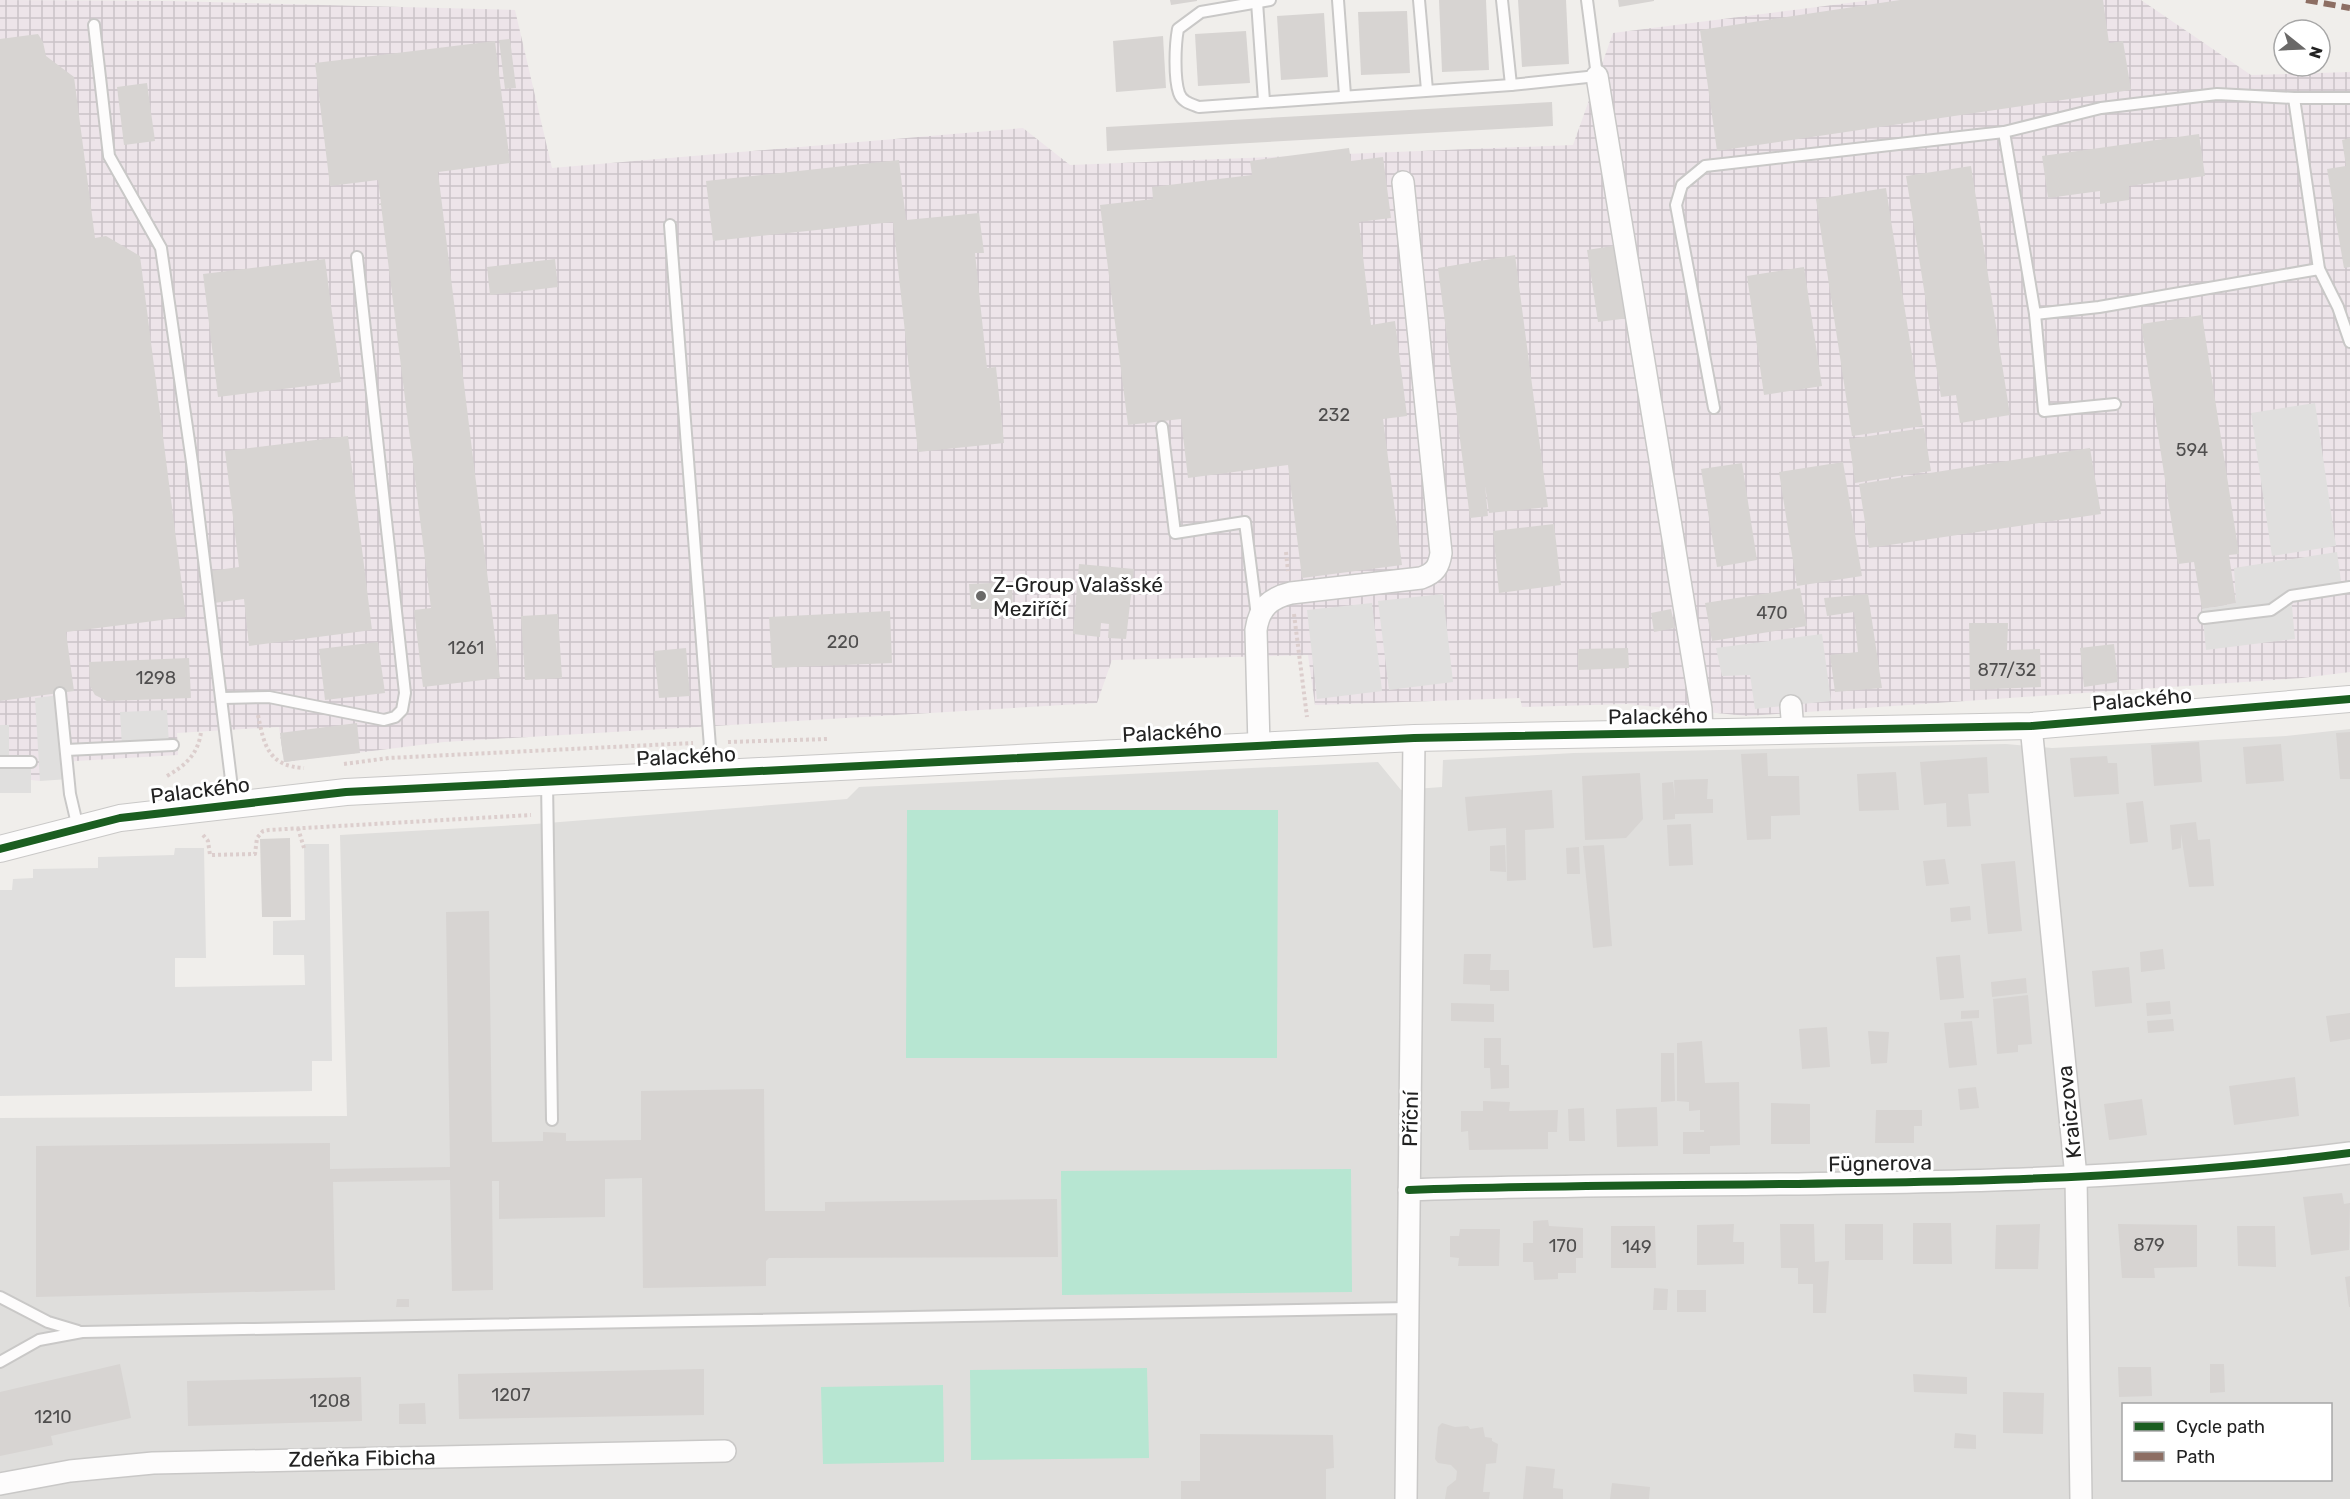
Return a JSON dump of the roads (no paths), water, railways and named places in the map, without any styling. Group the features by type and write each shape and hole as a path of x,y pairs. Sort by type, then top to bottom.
{"street":[{"path":"1597,76 1701,709 1702,733"},
{"path":"1259,746 1257,620 1265,605 1272,599 1291,593 1421,578 1430,575 1439,562 1403,182"},
{"name":"Palackého","path":"0,849 120,818 346,792 1414,738 2031,726 2350,699"},
{"path":"1791,706 1793,731"},
{"name":"Kraiczova","path":"2031,726 2076,1177 2081,1499"},
{"name":"Příční","path":"1406,1499 1414,738"},
{"name":"Fügnerova","path":"1409,1190 2076,1177 2255,1166 2350,1153"},
{"name":"Zdeňka Fibicha","path":"0,1484 70,1471 153,1463 725,1450"}],"lane":[{"path":"1270,0 1201,12 1178,29 1175,45 1179,94 1187,103 1199,107 1511,85 1597,76 1587,0"},
{"path":"1338,0 1345,95"},
{"path":"1419,0 1427,90"},
{"path":"1502,0 1511,85"},
{"path":"1257,2 1264,101"},
{"path":"94,26 109,156 161,248 223,698 234,804"},
{"path":"1714,408 1676,205 1682,185 1705,166 2004,132 2101,108 2206,96 2350,98"},
{"path":"2294,98 2319,269 2338,307 2350,342"},
{"path":"2004,132 2035,314 2044,411 2115,405"},
{"path":"670,225 712,773"},
{"path":"223,698 269,697 384,720 395,717 404,705 405,693 357,257"},
{"path":"2035,314 2100,307 2319,269"},
{"path":"1162,427 1175,533 1245,522 1257,620"},
{"path":"2205,618 2271,610 2291,596 2350,587"},
{"path":"60,693 70,794 78,828"},
{"path":"66,750 173,745"},
{"path":"0,762 31,762"},
{"path":"547,781 552,1120"},
{"path":"0,1297 48,1322 82,1332"},
{"path":"0,1362 39,1340 82,1332 1408,1308"}],"place":[{"name":"Z-Group Valašské Meziříčí","path":"981,596"}]}
